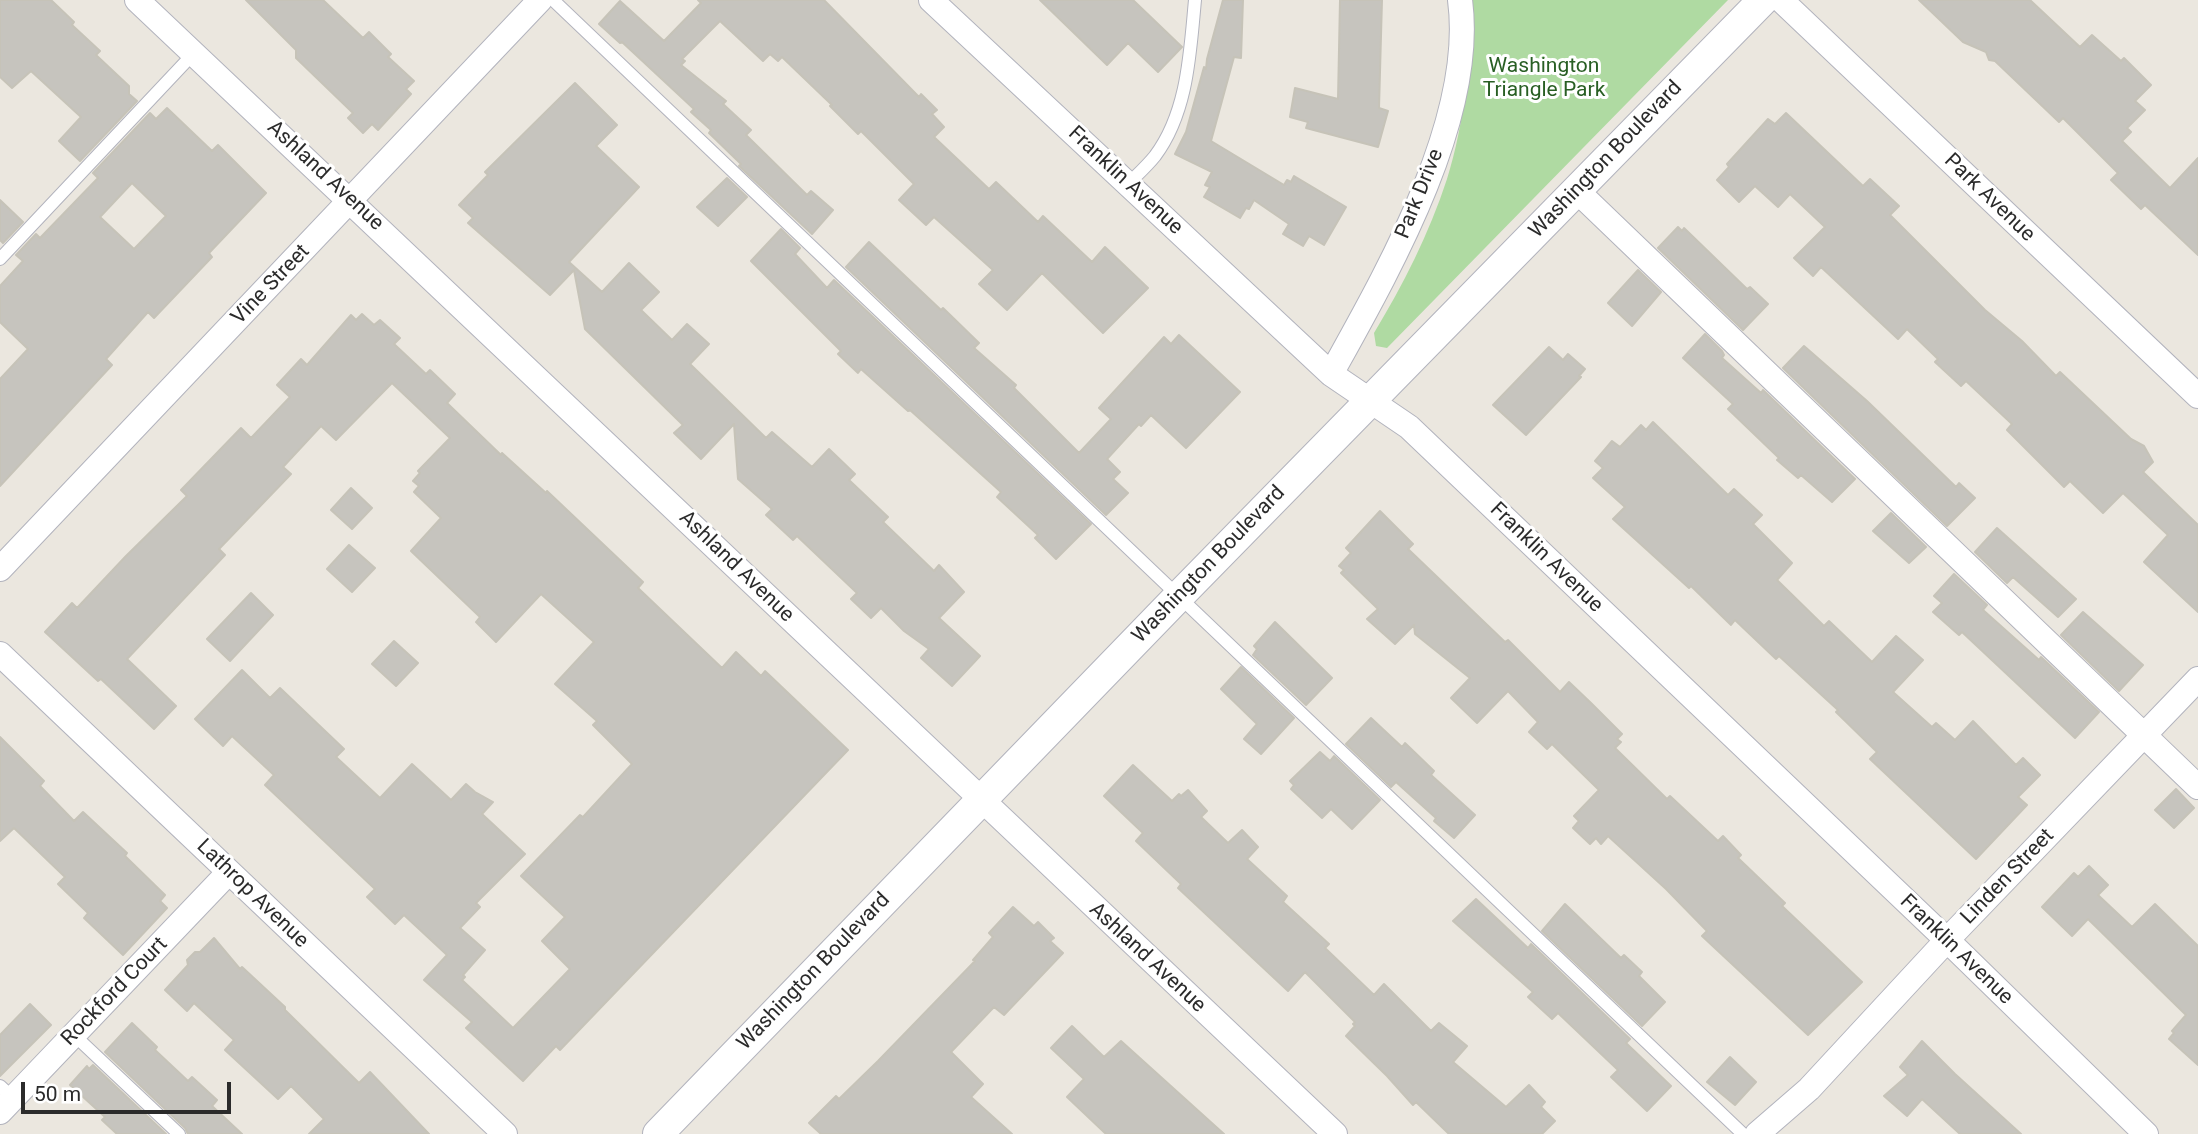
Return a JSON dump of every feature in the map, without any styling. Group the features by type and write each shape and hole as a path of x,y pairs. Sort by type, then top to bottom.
{"street":[{"name":"Ashland Avenue","path":"137,0 980,801 1335,1134"},
{"name":"Vine Street","path":"0,569 540,0"},
{"name":"Franklin Avenue","path":"931,0 1331,374 1409,427 2147,1134"},
{"name":"Park Drive","path":"1331,374 1375,296 1430,173 1449,116 1461,57 1460,0"},
{"name":"Washington Boulevard","path":"658,1134 1370,400 1763,0"},
{"name":"Park Avenue","path":"1781,0 2198,396"},
{"path":"1576,190 2198,787"},
{"name":"Lathrop Avenue","path":"0,654 505,1134"},
{"name":"Linden Street","path":"1757,1134 1809,1089 1947,940 2198,679"},
{"name":"Rockford Court","path":"4,1099 74,1035 229,872"}],"lane":[{"path":"553,0 1743,1134"},
{"path":"1128,184 1155,156 1173,124 1191,64 1195,0"},
{"path":"1,258 194,53"},
{"path":"74,1035 179,1134"}],"green space":[{"name":"Washington Triangle Park","path":"1472,0 1728,0 1387,348 1376,346 1374,333 1424,239 1447,179 1466,91"}],"building":[{"path":"0,0 51,0 74,22 72,25 100,51 96,55 129,86 129,94 137,101 80,161 59,141 81,117 31,71 12,88 0,77"},
{"path":"246,0 323,0 363,38 369,32 391,54 388,57 414,81 406,89 411,94 378,130 372,124 363,133 348,118 353,113 296,58 296,50"},
{"path":"698,0 824,0 919,97 921,94 937,110 932,114 944,127 934,137 989,189 996,182 1038,222 1043,216 1092,262 1105,247 1148,288 1103,333 1042,273 1007,310 979,284 993,270 934,217 926,225 899,200 914,184 861,131 858,134 782,57 778,61 770,54 763,61 720,21 682,59 685,61 681,65 726,101 723,104 751,130 746,135 807,195 811,191 833,210 812,234 739,166 741,164 709,133 711,130 691,112 694,109 599,24 620,1 664,41 701,3"},
{"path":"1040,0 1133,0 1182,47 1158,72 1128,43 1107,65"},
{"path":"1223,0 1243,0 1241,58 1234,57 1211,141 1284,185 1287,180 1291,182 1294,176 1346,207 1324,245 1309,236 1303,246 1283,234 1289,224 1254,200 1240,218 1204,197 1210,187 1205,185 1212,172 1175,154 1186,132 1204,67 1206,69"},
{"path":"1340,0 1382,0 1379,108 1388,111 1378,147 1306,128 1308,122 1290,117 1295,88 1338,99"},
{"path":"1919,0 2030,0 2080,47 2092,35 2121,61 2124,58 2151,85 2135,101 2145,110 2127,128 2131,132 2122,141 2170,188 2198,158 2198,255 2145,205 2141,209 2111,180 2118,173 2063,118 2059,122 1995,61 1989,60 1986,52 1963,42"},
{"path":"575,83 617,125 596,146 639,187 569,262 602,292 629,263 659,292 641,310 672,340 687,324 709,344 690,364 766,438 772,432 812,467 829,449 855,474 849,480 888,517 883,522 934,571 939,565 964,592 939,618 980,656 952,686 921,658 929,649 904,631 881,608 871,618 851,599 857,593 797,536 793,540 766,515 772,509 738,479 734,424 701,459 674,433 683,425 585,329 574,270 550,295 468,223 473,218 459,205 488,175 485,172"},
{"path":"167,108 212,151 218,145 266,193 209,253 212,257 154,318 148,312 106,359 112,365 0,486 0,379 28,349 0,322 0,286 23,261 16,255 36,234 40,238 98,178 93,173 150,113 156,119","holes":["132,183 166,216 134,249 100,217"]},
{"path":"1786,113 1863,186 1870,179 1899,206 1890,215 1985,310 2022,341 2056,376 2060,372 2131,439 2144,446 2153,462 2143,472 2198,525 2198,612 2144,562 2168,535 2123,493 2103,513 2070,481 2064,487 2007,430 2012,424 1966,381 1961,386 1935,362 1938,359 1907,329 1898,339 1821,267 1813,276 1794,258 1825,227 1790,194 1778,207 1755,186 1739,202 1717,180 1729,167 1727,164 1768,119 1775,124"},
{"path":"727,178 747,197 718,226 697,207"},
{"path":"0,200 23,222 3,243 0,240"},
{"path":"1678,227 1682,231 1684,228 1747,289 1750,287 1768,304 1743,330 1658,248"},
{"path":"781,229 800,248 795,254 827,288 834,280 1091,524 1056,559 1035,538 1038,535 997,497 1001,492 861,369 858,373 838,354 841,351 751,261"},
{"path":"869,242 979,343 974,348 1016,385 1014,388 1079,453 1111,419 1099,408 1164,337 1171,344 1179,335 1240,392 1186,448 1151,415 1141,426 1139,424 1107,459 1120,472 1113,479 1128,493 1106,515 846,267"},
{"path":"1638,270 1661,292 1632,326 1608,303"},
{"path":"362,314 374,325 380,320 400,338 394,344 426,374 430,370 455,394 447,403 501,455 502,453 546,493 547,491 643,582 638,588 722,668 736,652 761,676 765,671 848,750 560,1050 556,1046 523,1081 466,1028 472,1022 424,980 447,955 404,915 395,924 367,897 375,889 265,785 274,775 232,736 223,746 195,719 242,670 270,698 280,688 344,749 336,757 380,798 412,764 451,800 466,784 493,802 482,814 525,854 476,903 480,907 460,928 485,950 463,975 465,977 462,980 513,1028 570,969 542,941 565,917 521,876 580,815 583,817 632,764 593,725 597,721 555,684 594,642 541,594 496,642 476,622 480,617 411,551 441,518 414,492 419,486 413,481 420,473 418,471 450,438 392,383 336,440 321,426 283,467 291,474 219,549 225,555 127,659 176,706 154,729 101,679 98,681 45,632 72,603 77,608 187,496 181,490 241,428 251,438 290,397 277,385 301,359 307,365 351,315 356,320"},
{"path":"1705,334 1722,351 1722,358 1761,393 1763,390 1855,479 1832,502 1801,475 1798,478 1777,460 1779,458 1728,409 1733,404 1683,358"},
{"path":"1804,346 1867,401 1956,487 1959,483 1975,498 1947,526 1783,368"},
{"path":"1549,347 1563,360 1568,354 1585,369 1579,376 1581,377 1526,435 1493,405"},
{"path":"1653,422 1728,495 1734,489 1762,515 1753,524 1792,563 1777,580 1824,626 1829,621 1872,662 1896,636 1923,660 1893,692 1932,727 1936,723 1955,740 1973,721 2016,765 2023,758 2040,775 2018,797 2027,805 1976,859 1870,759 1877,752 1836,712 1838,710 1779,656 1776,659 1735,620 1731,625 1691,586 1689,588 1613,519 1625,507 1593,478 1603,468 1595,461 1612,441 1620,447 1641,425 1646,430"},
{"path":"351,488 372,508 352,529 331,510"},
{"path":"1380,511 1413,544 1408,549 1505,642 1508,640 1560,692 1569,682 1591,703 1622,734 1617,739 1621,742 1615,748 1667,799 1670,796 1718,841 1723,836 1741,855 1738,858 1785,903 1782,906 1862,982 1808,1035 1702,936 1707,931 1608,836 1601,844 1596,838 1590,844 1573,828 1579,821 1574,816 1599,790 1552,744 1547,749 1529,732 1538,722 1508,691 1477,723 1451,698 1470,678 1415,634 1414,625 1395,644 1367,619 1378,609 1341,573 1344,570 1339,566 1351,553 1346,548"},
{"path":"1891,513 1926,547 1909,563 1873,531"},
{"path":"1997,528 2076,599 2058,617 2013,577 2007,583 1975,552"},
{"path":"349,545 375,568 352,592 327,569"},
{"path":"1954,574 1987,605 1983,610 2039,660 2041,657 2099,712 2075,738 1962,632 1959,635 1933,612 1942,603 1934,596"},
{"path":"251,593 273,615 230,661 207,639"},
{"path":"2083,612 2143,665 2119,691 2061,635"},
{"path":"1275,622 1332,678 1306,705 1253,655 1257,649 1254,646"},
{"path":"394,641 418,663 396,686 372,664"},
{"path":"1241,667 1294,718 1261,754 1244,739 1257,724 1221,689"},
{"path":"1371,718 1402,747 1405,743 1434,771 1431,775 1475,815 1454,838 1396,782 1391,787 1346,744"},
{"path":"0,737 44,781 40,786 74,821 83,812 127,853 125,856 165,895 160,901 167,908 123,955 84,918 88,913 58,884 65,877 14,828 0,841"},
{"path":"1320,752 1330,761 1334,756 1380,800 1352,829 1331,809 1322,818 1291,789 1294,785 1290,781"},
{"path":"1133,765 1172,801 1188,790 1207,811 1201,817 1228,843 1242,830 1258,847 1247,859 1287,896 1283,902 1329,944 1325,948 1374,995 1384,984 1431,1031 1439,1023 1467,1046 1453,1062 1506,1107 1529,1085 1545,1102 1541,1107 1555,1121 1542,1134 1449,1134 1416,1102 1413,1105 1346,1036 1355,1026 1355,1022 1305,972 1288,991 1178,888 1181,884 1136,841 1143,833 1104,796"},
{"path":"2176,789 2194,808 2174,828 2155,810"},
{"path":"2089,866 2108,885 2098,895 2132,927 2155,904 2198,946 2198,1065 2169,1039 2174,1033 2172,1031 2186,1015 2088,919 2072,936 2042,907 2074,873 2078,877"},
{"path":"1476,899 1528,948 1531,944 1630,1039 1626,1043 1671,1086 1647,1111 1611,1077 1618,1070 1558,1013 1552,1019 1528,997 1533,992 1453,921"},
{"path":"1565,904 1621,958 1624,955 1642,972 1639,976 1665,1002 1642,1026 1542,931"},
{"path":"1013,907 1034,926 1038,922 1054,938 1050,941 1063,953 1004,1015 994,1007 951,1052 983,1084 971,1097 1012,1134 821,1134 809,1123 836,1096 839,1099 878,1061 975,961 973,960 993,937 989,933"},
{"path":"214,938 240,969 242,967 285,1007 359,1083 370,1072 429,1134 309,1134 324,1119 291,1086 278,1099 225,1050 234,1040 194,1003 187,1011 165,990 188,965 187,960"},
{"path":"30,1004 51,1025 0,1076 0,1035"},
{"path":"132,1023 157,1047 155,1050 188,1081 192,1077 217,1100 212,1106 242,1134 188,1134 185,1128 105,1052"},
{"path":"1072,1026 1104,1057 1121,1041 1224,1134 1106,1134 1067,1097 1084,1079 1051,1048"},
{"path":"1922,1041 2021,1134 1960,1134 1922,1099 1907,1116 1884,1096 1908,1075 1900,1067"},
{"path":"1730,1057 1756,1082 1735,1105 1707,1082"},
{"path":"93,1065 166,1134 117,1134 102,1120 105,1117 70,1085 87,1066 89,1069"}]}
